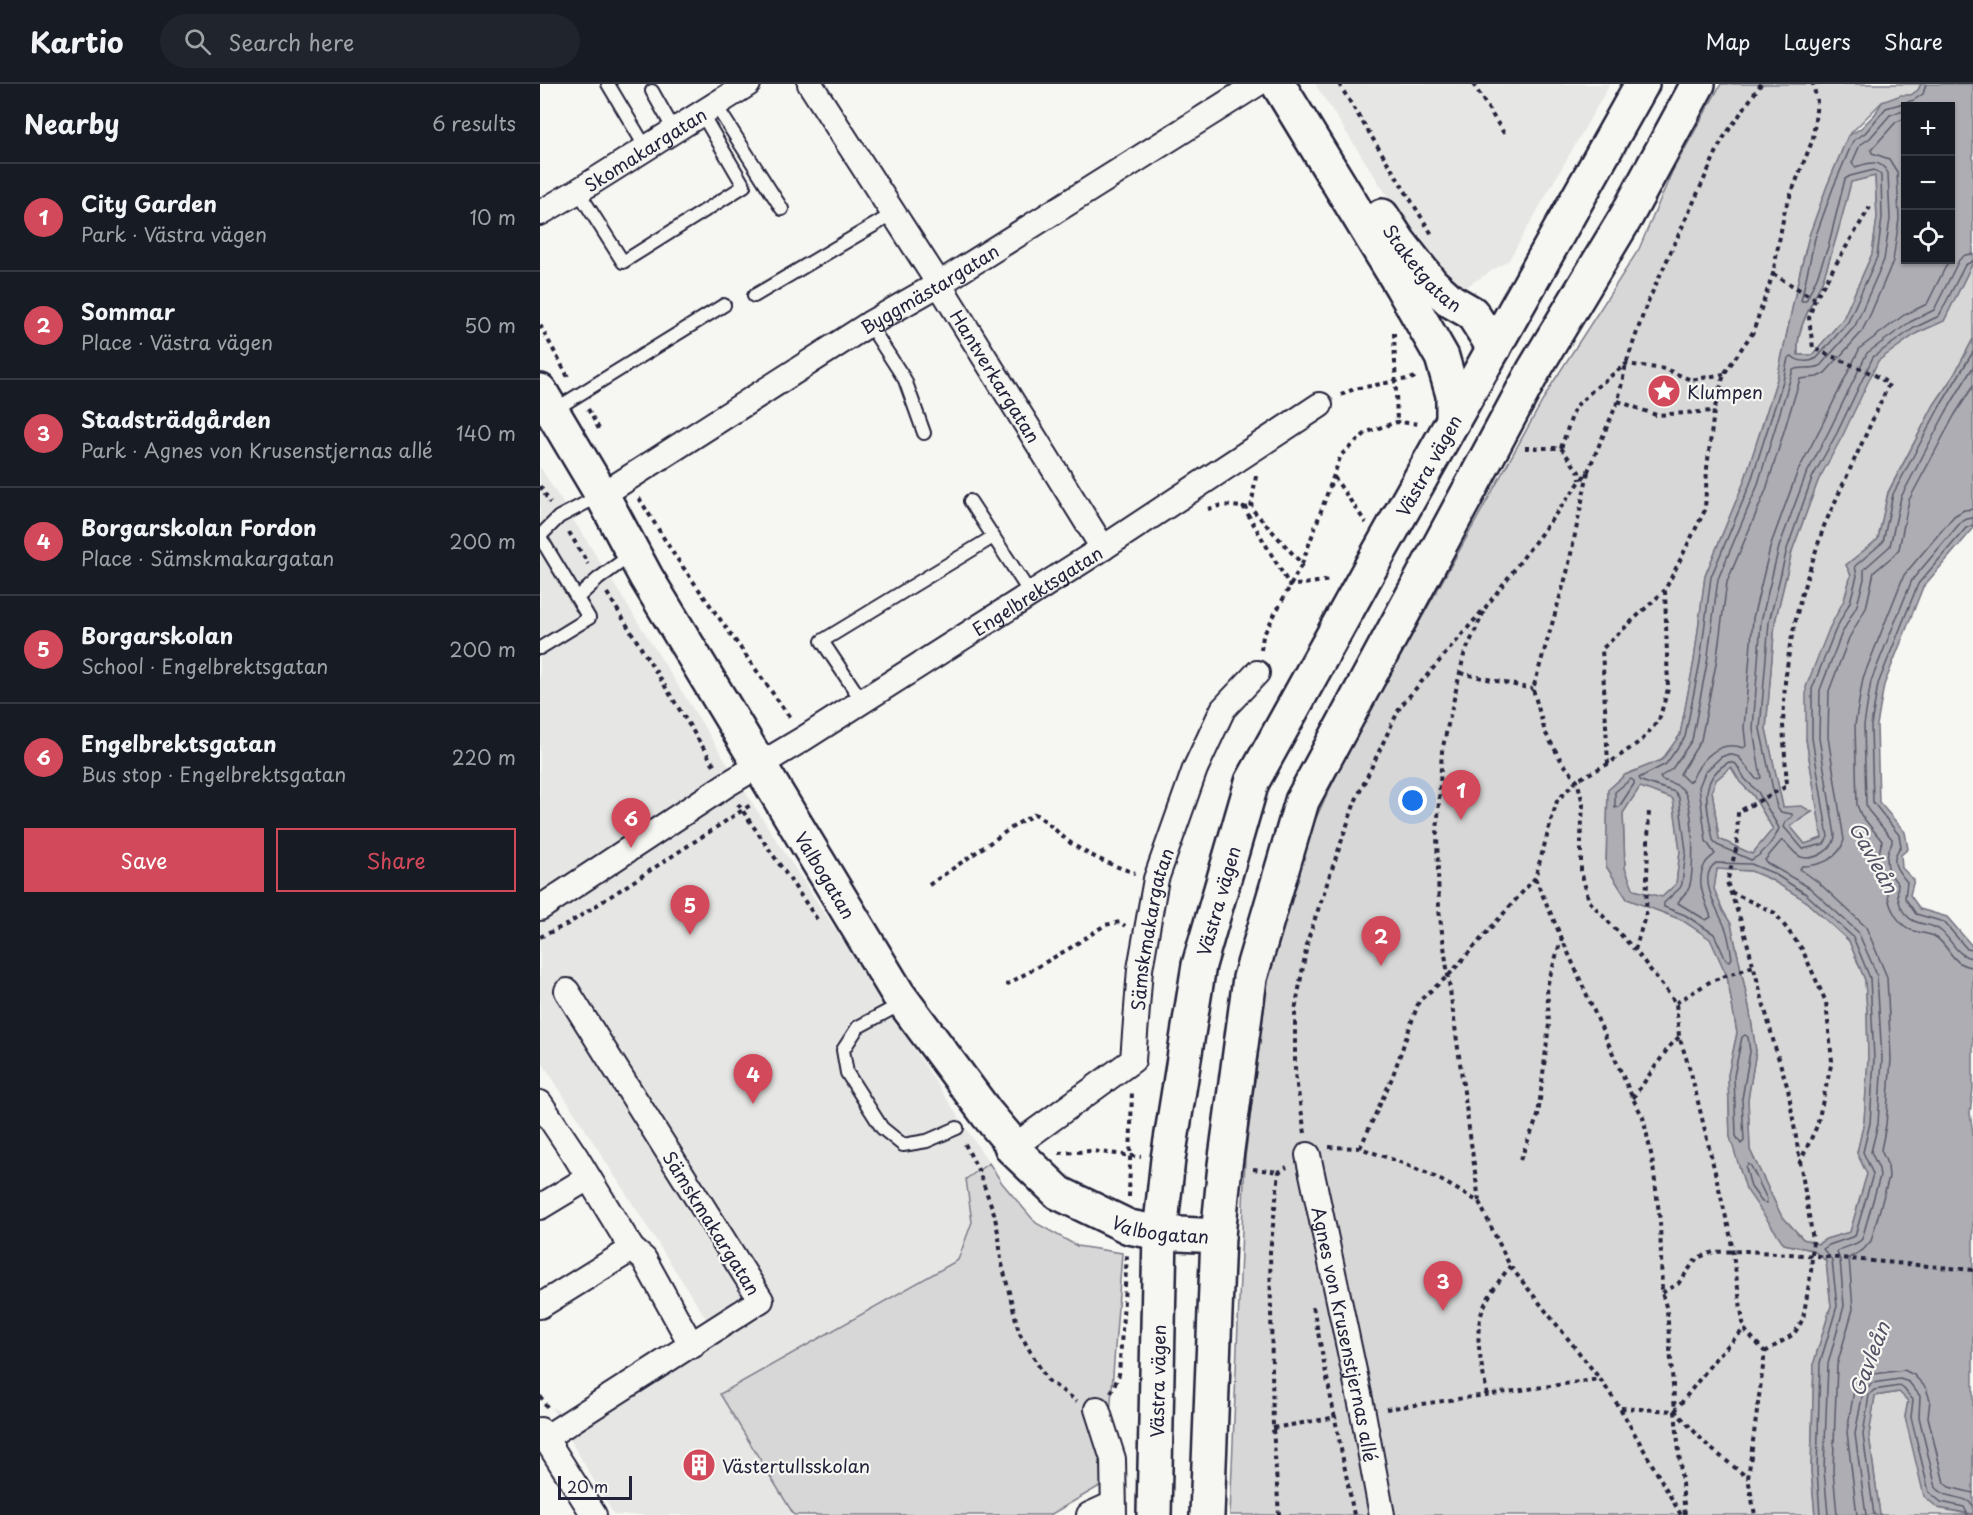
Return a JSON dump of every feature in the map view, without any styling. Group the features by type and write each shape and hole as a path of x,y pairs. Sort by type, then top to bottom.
{"main road":[{"name":"Staketgatan","path":"1278,84 1442,357 1453,395 1438,422"},
{"name":"Staketgatan","path":"1298,84 1399,242 1432,284 1451,301 1472,313 1494,348"},
{"name":"Västra vägen","path":"1154,1515 1160,1233 1168,1159 1199,965 1252,782 1438,422 1494,348 1642,84"},
{"path":"1207,1515 1218,1236 1250,978 1302,801 1534,370 1626,217 1698,84"},
{"name":"Staketgatan","path":"1402,287 1445,330 1458,337 1494,348"},
{"path":"1494,348 1534,370"},
{"name":"Valbogatan","path":"546,401 615,487 633,553 904,1002 987,1114 1020,1155 1059,1193 1129,1227 1160,1233 1218,1236"}],"street":[{"name":"Skomakargatan","path":"540,213 748,84"},
{"name":"Hantverkargatan","path":"810,84 939,284 1103,548"},
{"name":"Byggmästargatan","path":"615,487 869,324 939,284 1257,84"},
{"name":"Engelbrektsgatan","path":"540,908 726,785 768,777 803,739 1103,548 1320,405"},
{"name":"Sämskmakargatan","path":"1020,1155 1133,1060 1140,969 1156,879 1195,770 1223,709 1257,673"},
{"name":"Sämskmakargatan","path":"543,1434 692,1346 761,1300 567,991"},
{"path":"540,1103 632,1249 644,1259 692,1346"},
{"name":"Agnes von Krusenstjernas allé","path":"1308,1155 1363,1413 1382,1515"},
{"path":"540,1207 588,1178"},
{"path":"540,1306 632,1249"},
{"path":"1089,1515 1114,1510 1113,1459 1097,1409"},
{"path":"543,1434 594,1515"}],"lane":[{"path":"608,84 646,148"},
{"path":"652,91 674,130"},
{"path":"578,191 623,262 744,186 708,109"},
{"path":"708,109 782,209"},
{"path":"754,296 893,214"},
{"path":"546,401 580,395 724,305"},
{"path":"869,324 906,380 924,433"},
{"path":"540,648 589,618 540,537 559,517 615,487"},
{"path":"970,501 1030,593"},
{"path":"862,701 822,641 993,537"},
{"path":"577,598 633,553"},
{"path":"904,1002 858,1027 843,1050 847,1073 882,1128 903,1145 927,1141 957,1128"}],"path":[{"path":"1473,84 1505,135"},
{"path":"1761,84 1722,140 1646,306 1626,364 1618,401 1588,471 1567,573 1533,689 1545,732 1562,762 1576,780 1583,804 1581,871 1590,901 1635,950 1676,1003 1679,1036 1691,1073 1734,1251 1743,1329 1765,1352"},
{"path":"1608,764 1602,649 1665,590 1705,510 1707,468 1714,411 1724,374 1753,332 1773,274 1785,209 1813,139 1817,101 1813,84"},
{"path":"1765,1352 1794,1334 1803,1319 1812,1272 1813,1240 1788,1089 1754,966 1727,882 1737,846 1738,813 1787,786 1783,725 1790,645 1801,596 1824,526 1889,384 1875,375 1813,348 1809,318 1815,298 1870,207"},
{"path":"1773,274 1815,298"},
{"path":"540,325 601,434"},
{"path":"1562,448 1575,407 1626,364 1665,369 1691,380 1724,374"},
{"path":"1396,381 1397,422"},
{"path":"1618,401 1656,415 1714,411"},
{"path":"1257,673 1263,636 1302,564 1341,455 1367,432 1397,422 1438,422"},
{"path":"1524,448 1562,448"},
{"path":"1562,448 1579,472 1580,481"},
{"path":"1258,466 1251,508 1302,564"},
{"path":"1308,1155 1295,1074 1294,1011 1308,939 1355,802 1400,707 1488,603 1588,471"},
{"path":"1333,476 1367,524"},
{"path":"540,486 726,785"},
{"path":"615,487 673,553 803,739"},
{"path":"1243,506 1290,586"},
{"path":"1290,586 1337,580"},
{"path":"1360,1148 1392,1078 1419,1001 1449,975 1535,878 1557,801 1576,780 1608,764 1642,740 1659,720 1668,689 1665,590"},
{"path":"1488,603 1464,656 1442,751 1437,834 1439,910 1479,1202 1510,1266 1600,1379 1620,1408 1683,1515"},
{"path":"1460,673 1533,689"},
{"path":"540,938 568,924 768,777"},
{"path":"1635,950 1646,913 1649,808"},
{"path":"928,885 1035,814 1074,845 1112,866 1156,879"},
{"path":"1535,878 1643,1118 1652,1158 1660,1221 1662,1293 1667,1310 1683,1515"},
{"path":"1730,891 1775,913 1802,949 1826,1002 1832,1061 1817,1126 1799,1164"},
{"path":"1006,985 1105,925 1120,922 1127,927"},
{"path":"1520,1160 1538,1116 1549,1024 1547,986 1562,937"},
{"path":"1676,1003 1711,981 1754,966"},
{"path":"1633,1099 1679,1036"},
{"path":"1279,1515 1273,1428 1270,1252 1279,1172 1308,1155 1328,1148 1360,1148 1437,1178 1479,1202"},
{"path":"1020,1155 1092,1151 1130,1155"},
{"path":"1285,1168 1287,1179"},
{"path":"979,1172 994,1213 1001,1260 1019,1332 1047,1380 1072,1399 1097,1409"},
{"path":"1662,1293 1678,1284 1697,1258 1713,1252 1746,1251 1973,1270"},
{"path":"1487,1395 1478,1343 1481,1314 1510,1266"},
{"path":"1313,1304 1354,1515"},
{"path":"1675,1411 1716,1358 1743,1329"},
{"path":"1755,1515 1748,1478 1765,1352"},
{"path":"1273,1428 1600,1379"},
{"path":"1620,1408 1675,1411 1709,1447 1748,1478"}],"shaded area":[{"path":"1315,84 1610,84 1509,260 1461,290 1423,251"},
{"path":"1721,84 1921,84 1918,90 1911,95 1882,102 1848,136 1809,236 1777,379 1744,482 1705,576 1694,661 1680,735 1662,760 1625,775 1608,790 1606,866 1627,899 1682,920 1711,939 1727,976 1737,1033 1728,1075 1730,1137 1784,1244 1813,1250 1826,1261 1831,1306 1814,1362 1811,1471 1815,1515 1230,1515 1245,1158 1269,969 1300,851 1351,745 1552,384 1639,249 1672,172"},
{"path":"1875,176 1877,218 1872,254 1843,319 1812,355 1798,355 1798,344 1806,314 1828,264 1851,182"},
{"path":"1973,262 1973,339 1954,375 1934,405 1888,492 1878,539 1846,565 1851,575 1844,601 1829,629 1806,739 1822,838 1805,844 1790,826 1812,812 1783,807 1766,729 1775,622 1792,551 1818,481 1878,360 1917,333 1944,321"},
{"path":"540,467 758,812 989,1163 966,1179 972,1222 958,1260 720,1394 794,1515 614,1515 551,1407 558,1411 566,1410 707,1320 540,1059"},
{"path":"1731,767 1740,782 1753,795 1773,829 1752,854 1719,839 1712,790 1716,780"},
{"path":"1640,786 1673,798 1680,851 1676,884 1662,897 1633,890 1625,868 1623,813"},
{"path":"1717,869 1751,871 1770,879 1803,899 1849,941 1865,980 1868,1059 1864,1122 1857,1153 1867,1174 1850,1232 1826,1239 1818,1244 1803,1239 1781,1215 1750,1150 1748,1099 1756,1051 1731,924 1714,889"},
{"path":"989,1163 1002,1183 1036,1223 1077,1246 1122,1253 1105,1483 1050,1515 794,1515 720,1394 958,1260 972,1222 966,1179"},
{"path":"1900,1392 1908,1401 1905,1417 1938,1508 1973,1515 1880,1515 1869,1435 1875,1396"}],"water":[{"name":"Gavleån","path":"1921,84 1973,84 1973,262 1944,321 1917,333 1878,361 1818,481 1792,551 1775,622 1766,729 1783,807 1802,806 1812,812 1790,826 1805,844 1822,838 1806,739 1806,687 1829,629 1844,600 1851,575 1846,565 1878,539 1888,493 1934,405 1954,375 1973,339 1973,529 1923,587 1884,685 1877,725 1879,802 1905,832 1908,849 1901,855 1902,868 1914,880 1910,895 1920,909 1947,917 1973,947 1973,1089 1970,1113 1973,1133 1973,1514 1938,1508 1924,1496 1905,1417 1908,1401 1899,1392 1875,1396 1869,1435 1880,1515 1815,1515 1811,1471 1814,1362 1831,1306 1826,1261 1813,1250 1784,1244 1746,1189 1730,1137 1728,1075 1737,1033 1727,976 1710,939 1682,920 1627,899 1606,866 1608,790 1625,775 1662,760 1680,735 1694,661 1705,576 1744,482 1777,379 1809,236 1827,186 1848,136 1860,129 1875,114 1882,102 1901,95 1911,95 1918,90","holes":["1875,176 1877,218 1872,254 1843,319 1812,355 1798,355 1799,334 1828,264 1851,182","1731,767 1740,782 1753,795 1773,829 1752,854 1719,839 1712,790 1716,780","1640,787 1673,799 1680,851 1676,884 1662,897 1634,890 1625,868 1623,813","1717,869 1751,871 1770,879 1803,899 1849,941 1865,980 1868,1059 1864,1122 1857,1153 1867,1174 1850,1232 1826,1239 1818,1244 1803,1239 1781,1215 1750,1150 1748,1099 1756,1051 1731,924 1714,889"]}],"place":[{"name":"Klumpen","path":"1664,391"},
{"name":"City Garden","path":"1461,820"},
{"name":"Engelbrektsgatan","path":"631,848"},
{"name":"Borgarskolan","path":"690,935"},
{"name":"Sommar","path":"1381,966"},
{"name":"Borgarskolan Fordon","path":"753,1104"},
{"name":"Stadsträdgården","path":"1443,1311"},
{"name":"Västertullsskolan","path":"699,1465"}]}
